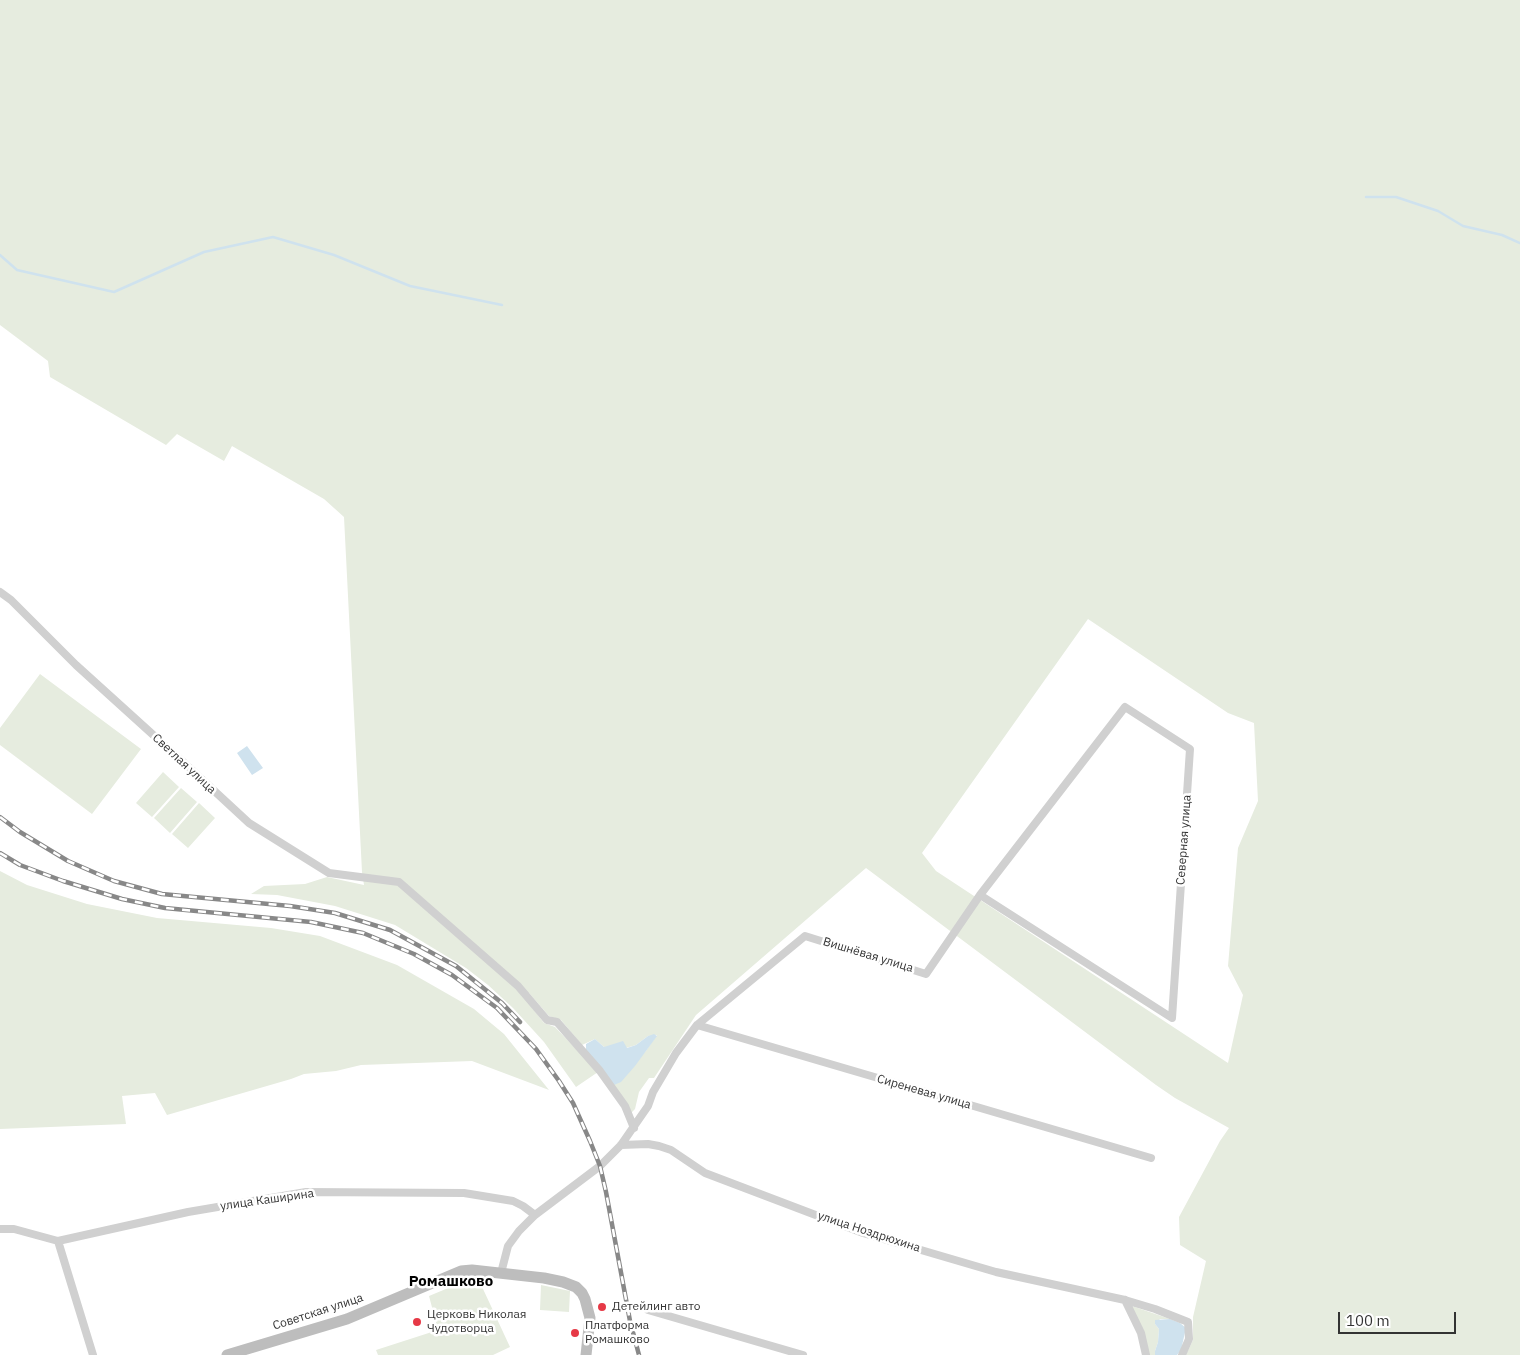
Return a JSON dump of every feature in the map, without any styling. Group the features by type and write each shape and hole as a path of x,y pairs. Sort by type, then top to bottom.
{"street":[{"name":"Светлая улица","path":"0,592 11,600 76,665 249,823 329,873 398,882 518,986 547,1020 557,1022 600,1071 625,1106 634,1128"},
{"name":"Северная улица","path":"1125,707 1190,749 1172,1018 980,896 1125,707"},
{"name":"Вишнёвая улица","path":"697,1026 805,936 926,974 980,896"},
{"path":"501,1273 508,1246 513,1238 535,1215 600,1166 621,1145 648,1106 653,1092 676,1053 697,1026"},
{"name":"Сиреневая улица","path":"697,1026 1151,1158"},
{"name":"улица Ноздрюхина","path":"621,1145 648,1144 671,1150 704,1173 863,1233 996,1272 1155,1308 1188,1322 1189,1339 1182,1355"},
{"name":"улица Каширина","path":"58,1240 188,1212 306,1192 464,1193 513,1201 535,1215"},
{"path":"0,1229 14,1229 58,1240 93,1355"},
{"name":"Советская улица","path":"227,1355 347,1319 461,1271 472,1270 563,1282 576,1287 582,1293 590,1318 586,1355"},
{"path":"1125,1300 1141,1333 1146,1355"},
{"path":"648,1310 803,1355"}],"shaded area":[{"path":"0,0 1520,0 1520,1355 1186,1355 1193,1340 1193,1317 1206,1261 1180,1245 1179,1217 1229,1128 1175,1098 1156,1085 866,868 696,1015 654,1078 649,1078 639,1092 635,1109 628,1116 614,1085 645,1052 657,1035 648,1036 636,1045 626,1048 604,1047 595,1039 582,1045 561,1020 549,1016 529,993 519,991 544,1023 555,1027 598,1072 576,1087 544,1042 513,1008 488,985 466,968 395,925 335,906 277,895 251,894 264,886 305,884 327,877 364,885 344,517 324,499 232,446 224,461 177,434 166,445 50,377 48,361 0,325","holes":["1088,619 1228,713 1254,723 1258,801 1238,848 1228,966 1243,995 1228,1063 936,871 922,853"]},
{"path":"40,674 141,749 92,814 0,745 0,728"},
{"path":"163,772 179,787 152,817 136,803"},
{"path":"181,788 197,802 170,833 154,818"},
{"path":"199,803 215,818 188,848 172,834"},
{"path":"0,871 27,885 87,904 157,918 271,928 320,936 397,965 474,1009 504,1034 549,1090 472,1061 361,1065 336,1071 304,1074 167,1115 155,1093 122,1096 126,1124 0,1129"},
{"path":"477,1276 510,1347 493,1355 378,1355 376,1350 438,1330 429,1296"},
{"path":"541,1285 570,1291 569,1312 540,1310"},
{"path":"1129,1305 1170,1319 1160,1319 1155,1324 1159,1329 1155,1355 1149,1355"}],"water":[{"path":"247,746 263,768 252,775 237,753"},
{"path":"654,1034 657,1036 635,1066 621,1082 614,1085 586,1050 586,1044 595,1039 604,1047 623,1041 627,1048"},
{"path":"1170,1319 1186,1328 1181,1350 1177,1355 1155,1355 1159,1329 1155,1324 1155,1320"}],"waterway":[{"path":"1366,197 1396,197 1438,211 1463,226 1502,235 1520,243"},
{"path":"0,255 17,270 114,292 204,252 273,237 334,255 410,286 502,305"}],"railway":[{"path":"0,817 20,832 68,861 114,881 162,894 290,906 335,913 390,930 456,966 502,1003 520,1022"},
{"path":"0,853 20,865 63,881 122,899 165,908 311,922 363,933 414,954 452,975 497,1008 536,1049 559,1081 573,1103 590,1141 600,1166 606,1192 630,1321 639,1355"}],"place":[{"name":"Детейлинг авто","path":"602,1307"},
{"name":"Церковь Николая Чудотворца","path":"417,1322"},
{"name":"Платформа Ромашково","path":"575,1333"}],"district":[{"name":"Ромашково","path":"451,1282"}]}
